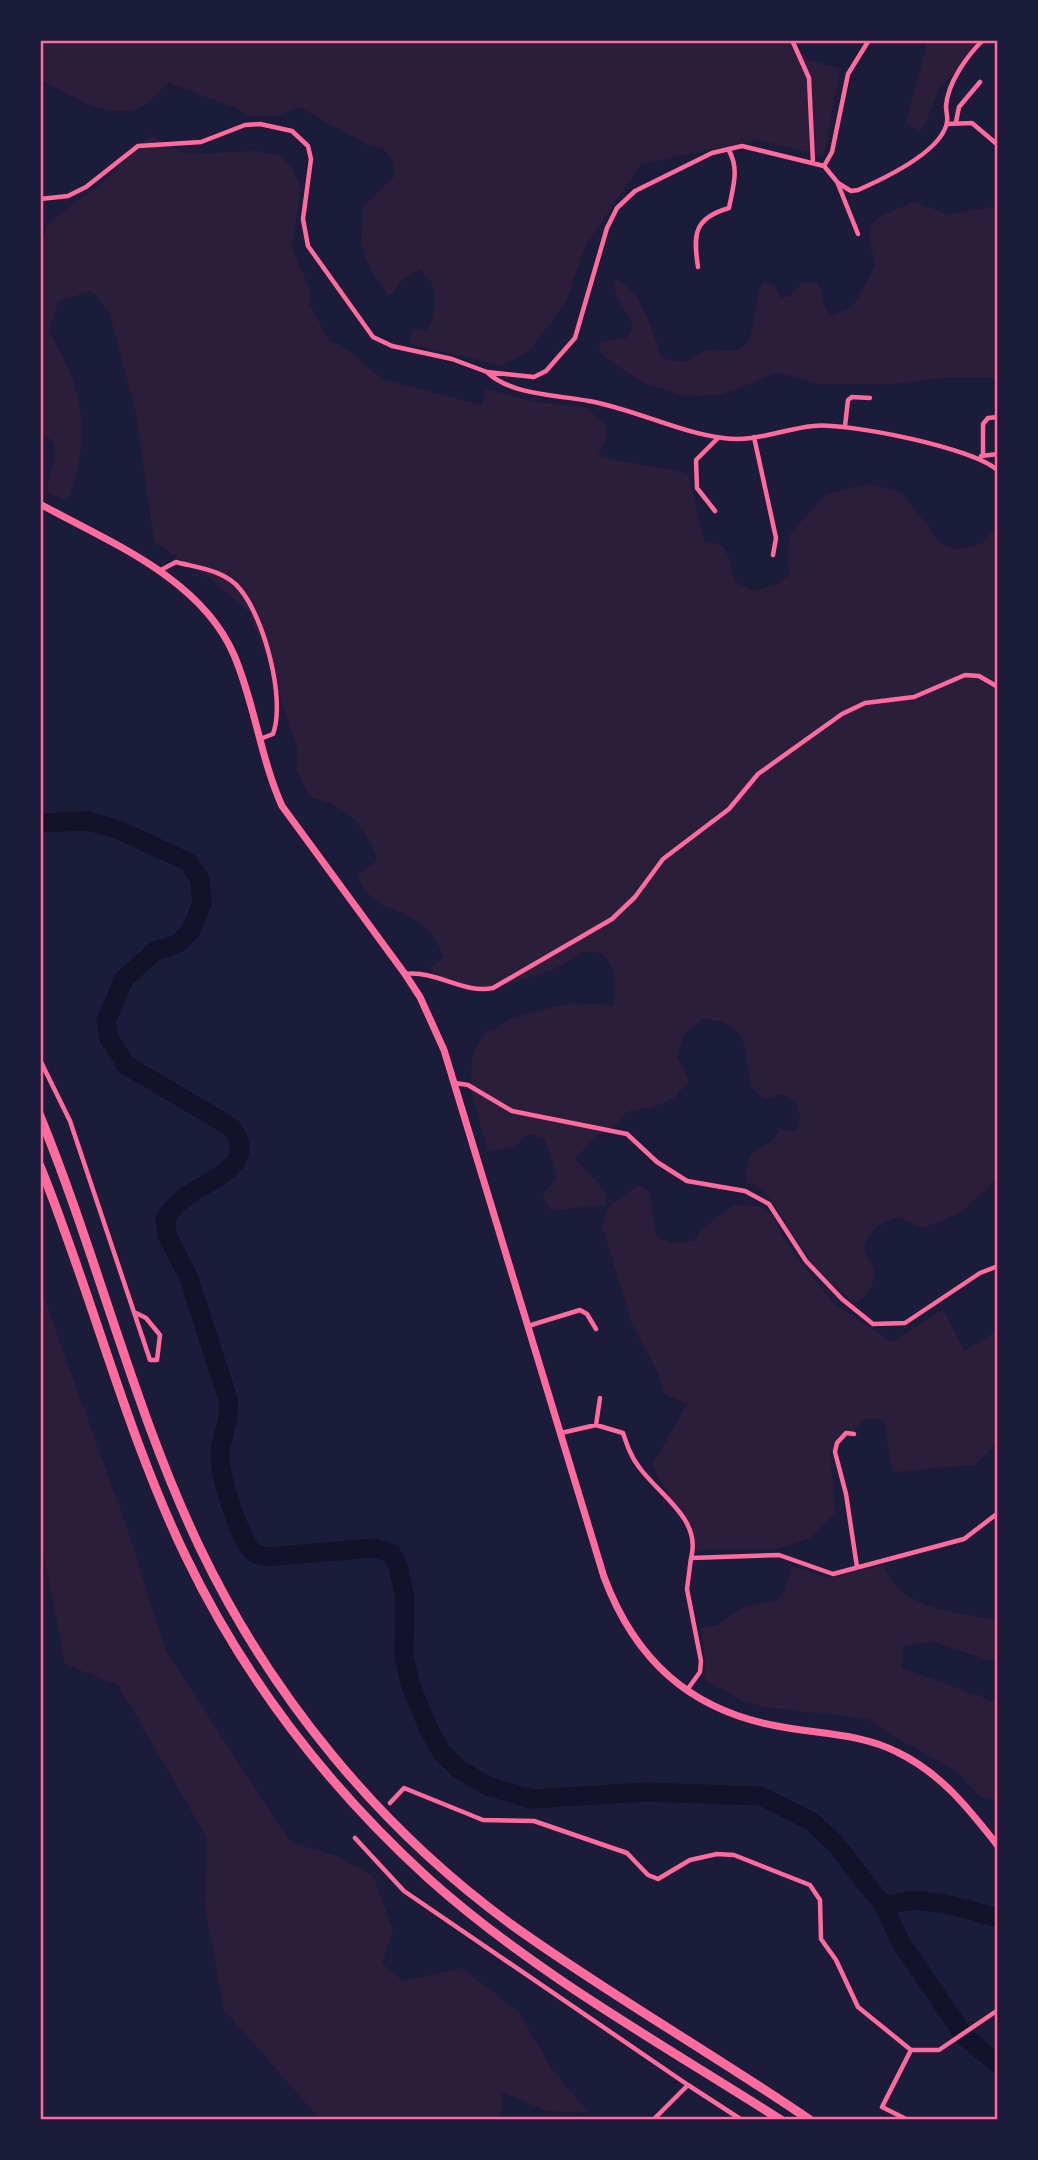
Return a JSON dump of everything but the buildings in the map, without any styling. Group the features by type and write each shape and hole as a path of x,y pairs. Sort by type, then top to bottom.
{"highway":[{"path":"40,1116 89,1243 176,1495 222,1592 262,1660 302,1717 351,1777 395,1824 441,1867 500,1915 572,1966 810,2120"},
{"path":"40,1166 160,1501 208,1601 248,1669 290,1728 340,1789 431,1880 563,1980 781,2120"}],"main road":[{"path":"40,504 159,572 202,606 221,632 241,674 266,772 282,806 420,997 455,1083 615,1606 628,1632 645,1653 686,1691 716,1708 756,1721 839,1734 897,1751 943,1782 998,1846"}],"street":[{"path":"792,40 809,78 813,163"},
{"path":"824,166 832,152 848,74 869,40"},
{"path":"947,124 946,104 955,78 983,40"},
{"path":"956,122 959,107 980,82"},
{"path":"838,183 851,191 858,190 905,166 919,157 947,124 972,123 998,145"},
{"path":"40,199 68,196 86,187 138,146 201,142 252,124 292,131 308,146 311,159 303,219 308,246 366,327 381,342 392,346 452,359 487,372 534,377 546,371 575,338 602,241 617,208 641,188 712,153 742,146 824,166 838,183 858,234"},
{"path":"698,267 696,239 702,220 712,213 729,208 735,168 728,149"},
{"path":"487,372 505,385 600,402 718,438 754,437 812,426 845,426 918,441 975,457 998,471"},
{"path":"845,426 848,400 852,397 870,398"},
{"path":"983,456 984,424 988,418 998,417"},
{"path":"754,437 776,538 773,555"},
{"path":"715,511 697,488 696,460 718,438"},
{"path":"975,457 998,454"},
{"path":"159,572 176,562 219,572 240,588 274,663 277,723 273,734 257,740"},
{"path":"405,974 422,972 479,991 493,988 612,919 635,897 663,859 729,809 758,774 842,714 866,703 914,697 965,675 979,676 998,687"},
{"path":"40,1060 70,1121 150,1360 157,1360 160,1335 146,1318 136,1313"},
{"path":"455,1083 468,1085 512,1111 627,1134 664,1167 687,1181 745,1191 769,1204 806,1261 842,1300 873,1324 905,1323 980,1273 998,1266"},
{"path":"528,1326 580,1310 587,1314 596,1329"},
{"path":"596,1425 600,1398"},
{"path":"561,1433 596,1425 623,1433 639,1468 663,1491 691,1531 694,1548 687,1589 701,1661 700,1672 686,1691"},
{"path":"854,1434 846,1433 837,1443 835,1452 846,1494 856,1567"},
{"path":"691,1558 779,1555 833,1574 964,1539 998,1513"},
{"path":"390,1803 404,1788 483,1819 534,1821 627,1853 648,1875 658,1879 690,1860 717,1854 734,1855 810,1885 820,1900 821,1939 836,1960 858,2007 911,2050 939,2050 952,2038 998,2010"},
{"path":"355,1838 404,1891 742,2120"},
{"path":"908,2120 882,2107 911,2050"},
{"path":"653,2120 688,2085"}],"shaded area":[{"path":"40,40 791,40 808,60 840,68 824,156 757,140 641,164 586,245 565,304 530,350 502,366 412,344 410,337 414,329 427,331 430,323 435,306 432,284 421,270 402,279 392,294 388,295 371,269 362,247 362,207 395,176 394,163 383,148 369,146 299,107 276,116 247,116 237,108 168,83 139,108 113,111 87,104 40,79"},
{"path":"928,40 988,40 939,88 925,125 918,133 906,122"},
{"path":"151,135 185,154 256,151 279,155 292,167 301,189 292,249 310,289 309,303 328,339 354,354 381,379 482,405 486,389 537,402 584,407 606,424 606,440 598,455 687,473 705,541 723,546 730,560 734,581 754,591 776,584 789,575 787,551 790,534 826,494 870,484 902,493 942,544 955,549 982,544 993,530 998,530 998,1178 961,1213 923,1228 898,1217 876,1228 864,1248 874,1270 874,1280 863,1299 854,1304 815,1267 764,1190 747,1182 748,1159 752,1153 774,1138 780,1129 794,1131 798,1128 800,1116 795,1101 782,1094 764,1099 751,1087 743,1040 738,1032 718,1021 702,1019 683,1037 677,1057 688,1077 688,1083 673,1099 649,1108 628,1111 615,1125 593,1139 575,1159 604,1189 606,1205 552,1210 546,1204 543,1193 557,1178 544,1138 529,1134 515,1146 488,1152 471,1090 472,1057 485,1032 498,1028 508,1019 570,1003 614,1005 612,969 603,955 586,952 558,967 509,983 492,986 458,984 429,968 444,957 426,928 382,904 368,893 358,874 375,862 377,856 364,832 351,816 343,810 309,797 297,771 297,748 275,679 248,611 210,579 154,542 136,413 109,311 91,291 58,301 49,332 61,353 77,393 82,431 81,452 70,497 64,499 48,493 55,452 54,444 40,433 40,246 50,221 99,186"},
{"path":"914,202 948,214 998,206 998,378 945,378 894,384 820,384 778,373 719,395 687,396 648,385 615,365 599,351 601,342 617,338 626,340 633,326 617,297 613,279 632,291 639,301 662,358 683,362 704,352 731,351 743,345 752,330 759,290 763,282 774,285 782,298 791,296 802,283 817,282 824,306 831,316 852,308 876,264 869,241 870,226 880,216"},
{"path":"636,1186 645,1187 650,1193 656,1236 671,1243 693,1241 706,1226 733,1205 759,1206 773,1215 782,1237 833,1303 893,1342 943,1309 964,1351 998,1330 998,1441 976,1465 892,1472 884,1420 867,1418 830,1453 836,1513 810,1538 778,1549 698,1550 652,1465 687,1404 664,1394 659,1375 632,1324 602,1225 608,1208"},
{"path":"40,1287 127,1528 166,1651 290,1842 337,1856 373,1876 393,1930 382,1963 403,1981 462,1968 518,2011 552,2069 589,2113 547,2111 502,2092 501,2120 321,2120 224,2010 205,1906 207,1838 118,1685 65,1664 40,1534"},
{"path":"884,1565 903,1592 917,1601 948,1611 998,1620 998,1660 988,1660 932,1642 903,1646 902,1668 998,1703 998,1800 979,1796 955,1770 887,1733 869,1719 764,1707 743,1701 704,1680 706,1664 701,1628 717,1625 746,1606 776,1601 784,1592 792,1566 828,1578"}],"waterway":[{"path":"40,823 88,821 119,830 188,862 200,879 202,904 191,930 178,944 155,951 124,979 106,1021 109,1038 126,1065 231,1127 239,1140 240,1152 227,1170 181,1200 165,1219 167,1235 188,1276 228,1399 220,1462 231,1507 250,1548 256,1554 266,1557 374,1548 391,1553 398,1566 405,1599 404,1656 411,1686 429,1730 443,1754 459,1769 487,1786 532,1799 645,1792 761,1796 811,1821 834,1842 884,1906 900,1941 965,2037 998,2064"},
{"path":"884,1906 898,1902 927,1901 998,1918"}]}
